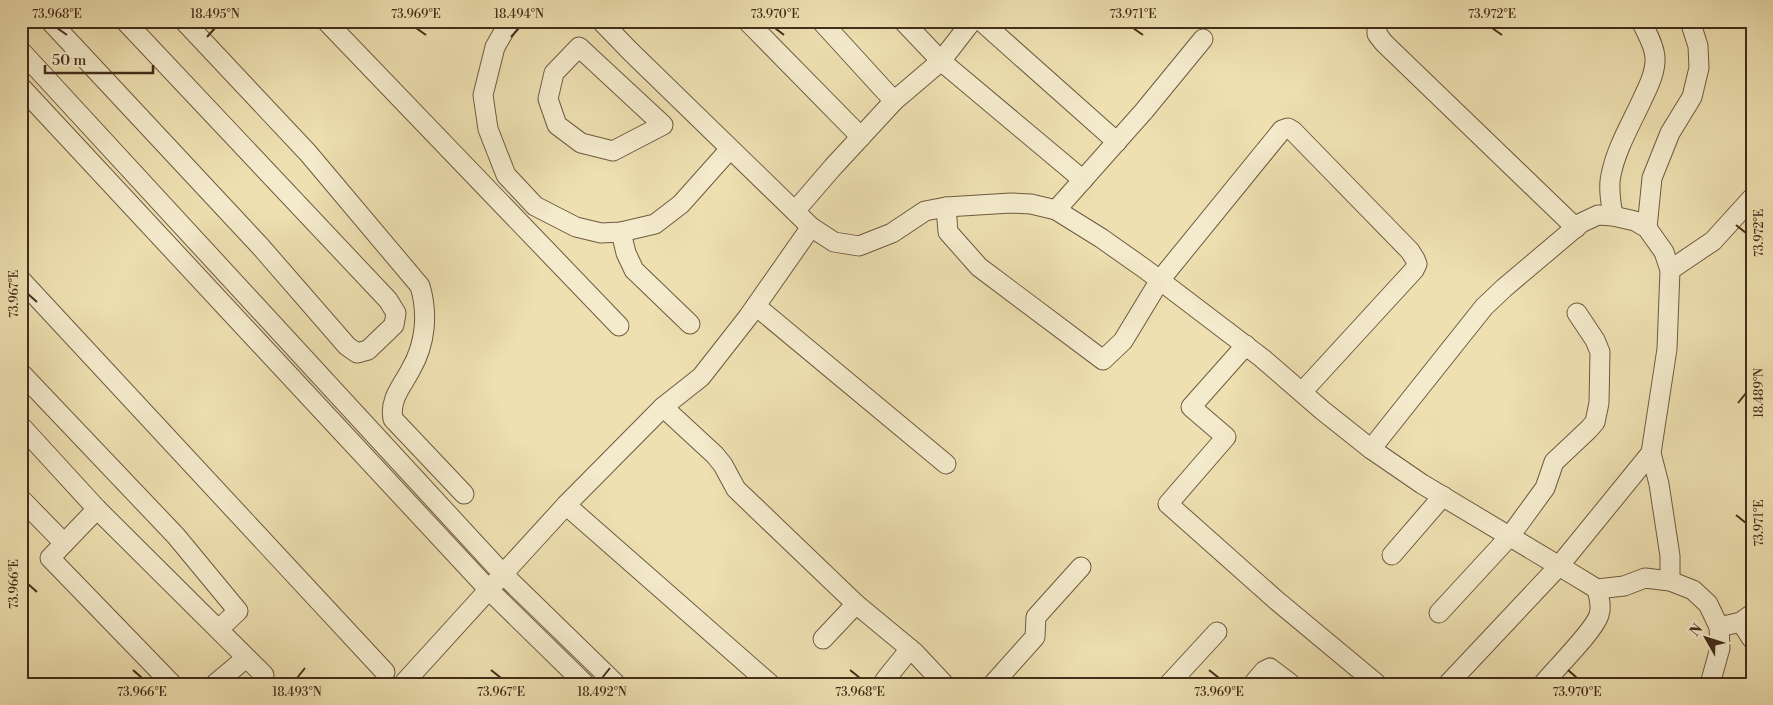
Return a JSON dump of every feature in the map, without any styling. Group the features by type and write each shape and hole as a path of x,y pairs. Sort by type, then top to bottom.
{"street":[{"path":"50,21 260,246 347,346 358,353 368,350 394,325 396,313 388,300 126,21"},
{"path":"184,21 308,152 420,286 426,322 413,367 394,400 392,410 394,419 464,494"},
{"path":"326,21 619,326"},
{"path":"510,21 495,47 484,95 488,129 506,175 535,206 576,227 600,233 621,232 656,224 682,204 730,149"},
{"path":"601,21 630,52 811,227 834,242 859,246 892,234 925,211 946,207 1011,203 1031,204 1056,210 1101,238 1246,345 1371,449 1443,496 1597,589 1624,586 1645,578 1670,581 1693,590 1708,604 1720,627 1720,648 1710,684"},
{"path":"747,21 860,136"},
{"path":"821,21 894,101"},
{"path":"903,21 941,61 1083,180"},
{"path":"1377,21 1377,34 1384,43 1576,228"},
{"path":"1613,216 1610,193 1611,175 1618,154 1650,82 1655,57 1652,44 1641,21"},
{"path":"1647,228 1652,178 1670,133 1692,97 1699,68 1698,46 1690,21"},
{"path":"795,211 860,136 894,101 941,61 971,22 1117,142"},
{"path":"1056,210 1117,142 1203,39"},
{"path":"579,47 607,74 663,125 613,151 581,143 557,124 548,99 554,73 579,47"},
{"path":"21,52 504,574 616,684"},
{"path":"607,74 630,52"},
{"path":"21,87 489,590 585,684"},
{"path":"946,207 948,232 979,267 1103,360 1123,342 1160,280 1282,130 1288,128 1410,251 1417,264 1414,270 1302,392"},
{"path":"1670,270 1713,241 1752,198"},
{"path":"1371,449 1484,307 1517,277 1581,223 1598,215 1635,221 1647,228 1664,252 1670,270 1668,349 1651,454 1659,484 1670,556 1670,581"},
{"path":"403,684 566,505 663,407 701,377 756,306 811,227"},
{"path":"621,232 626,252 634,270 690,324"},
{"path":"21,280 385,672"},
{"path":"756,306 946,464"},
{"path":"1439,613 1510,536 1545,488 1554,462 1589,429 1597,415 1600,352 1595,340 1577,313"},
{"path":"1246,345 1191,407 1226,436 1168,504 1276,600 1377,684"},
{"path":"21,373 176,536 238,611 219,629"},
{"path":"663,407 715,455 723,465 736,489 856,604 910,649 944,684"},
{"path":"21,426 97,509 264,675"},
{"path":"1448,684 1559,566 1651,454"},
{"path":"1392,555 1443,496"},
{"path":"21,499 64,543"},
{"path":"566,505 770,684"},
{"path":"97,509 50,558 172,684"},
{"path":"993,684 1035,636 1036,617 1080,567"},
{"path":"1542,684 1591,629 1599,616 1601,603 1597,589"},
{"path":"823,639 856,604"},
{"path":"1720,627 1746,618 1752,639"},
{"path":"1169,684 1217,632"},
{"path":"889,684 885,680 910,649"},
{"path":"216,684 246,658"},
{"path":"1253,684 1264,671 1270,668 1291,684"}]}
